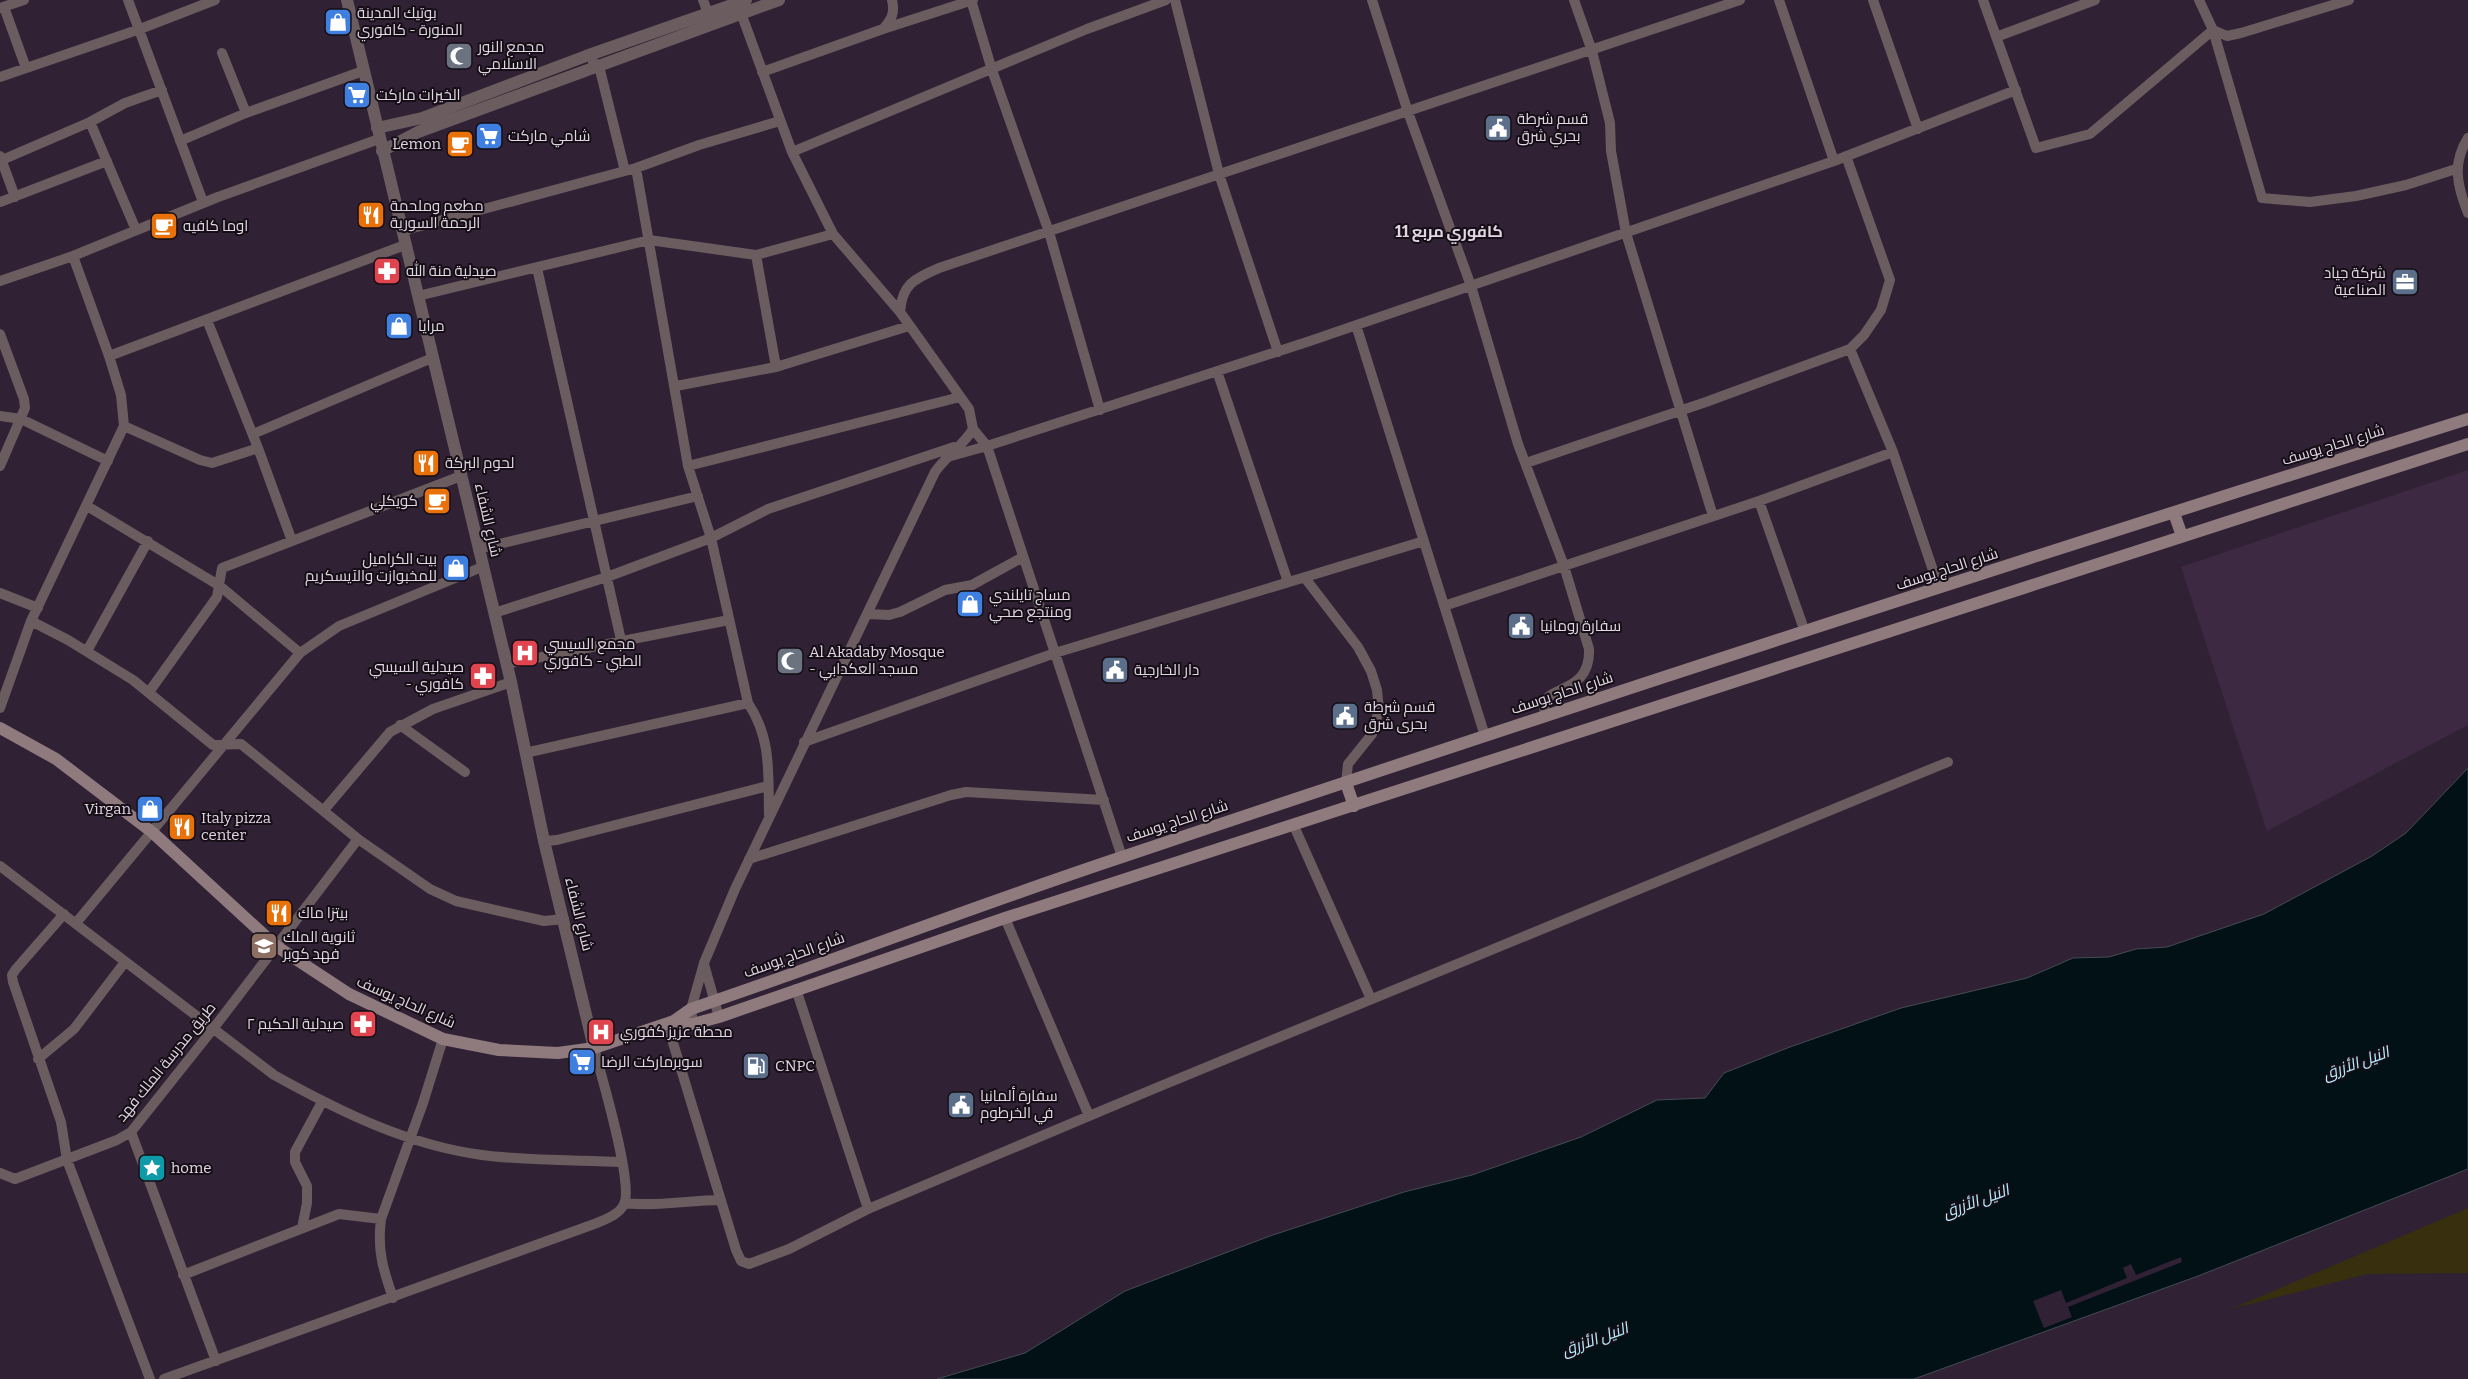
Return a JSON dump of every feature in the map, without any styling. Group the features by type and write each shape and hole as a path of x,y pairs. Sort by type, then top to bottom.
{"main road":[{"name":"شارع الحاج يوسف","path":"0,728 56,759 152,832 276,946 349,994 443,1039 519,1052 558,1053 594,1048 670,1022 691,1009 1122,856 1939,588 2468,419"},
{"name":"شارع الحاج يوسف","path":"670,1022 693,1024 719,1017 1005,918 1294,826 2468,444"},
{"path":"2174,513 2182,536"},
{"path":"1346,783 1354,806"}],"street":[{"path":"24,0 2,8 26,68"},
{"path":"128,0 203,202"},
{"path":"0,77 140,29 215,0"},
{"name":"شارع الشفاء","path":"347,0 511,682 544,840 594,1048"},
{"path":"703,0 708,13"},
{"path":"0,281 73,256 203,202 379,139 430,115 586,56 746,0"},
{"path":"379,139 418,132 779,0"},
{"path":"883,29 892,19 894,8 892,0"},
{"path":"762,72 972,0 992,70 1049,232 1100,410"},
{"path":"792,152 1087,29 1166,0"},
{"path":"1176,0 1219,174 1278,352"},
{"path":"1372,0 1408,112 1471,286 1526,464 1564,566 1589,649 1589,662 1586,672 1567,688 1548,698 1544,703 1545,716"},
{"path":"1574,0 1592,51 1610,123 1611,151 1626,233 1713,516"},
{"path":"900,312 901,296 907,286 920,276 1740,0"},
{"path":"1780,0 1834,161"},
{"path":"1873,0 1918,129"},
{"path":"1984,0 2036,148 2090,134 2213,30"},
{"path":"1996,37 2095,0"},
{"path":"2200,0 2213,30 2262,198 2310,202 2406,185 2456,169"},
{"path":"2213,30 2227,36 2349,0"},
{"path":"741,13 792,152 833,234 900,312 969,409 974,429 987,446 1122,856"},
{"path":"222,53 246,114"},
{"path":"586,56 599,66 625,170"},
{"path":"180,141 246,114 363,71"},
{"path":"15,197 1,158 90,122 125,103 162,90"},
{"path":"945,458 1278,352 1626,233 1834,161 2016,90"},
{"path":"402,231 636,168 699,145 780,121"},
{"path":"90,122 136,230"},
{"path":"2468,138 2462,148 2456,169 2459,189 2468,213"},
{"path":"1526,464 1850,349 1864,335 1881,310 1890,280 1846,156"},
{"path":"0,202 107,161"},
{"path":"636,168 676,386 688,466 711,538 748,703 759,719 765,736 769,818"},
{"path":"418,296 649,240 756,255 833,234"},
{"path":"108,356 405,245"},
{"path":"756,255 776,366"},
{"path":"0,708 31,622 124,426 121,395 73,256"},
{"path":"538,268 621,640"},
{"path":"206,320 253,434 292,541"},
{"path":"1356,325 1485,736"},
{"path":"676,386 776,366 909,326"},
{"path":"0,334 24,399 21,418 0,466"},
{"path":"1850,349 1893,452 1939,588"},
{"path":"253,434 432,358"},
{"path":"1217,372 1288,582"},
{"path":"688,466 960,397"},
{"path":"0,416 21,418 108,461"},
{"path":"124,426 200,460 212,462 258,448"},
{"path":"693,1024 691,1009 704,963 749,859 804,742 936,472 945,458 962,444 974,429"},
{"path":"494,613 607,577 711,538 768,509 962,444"},
{"path":"1444,606 1759,501 1893,452"},
{"path":"148,692 217,597 222,568 461,476"},
{"path":"478,549 698,496"},
{"path":"1759,501 1805,632"},
{"path":"87,506 220,586 300,652"},
{"path":"87,651 148,541"},
{"path":"804,742 1055,653 1424,541"},
{"path":"868,614 889,615 900,612 945,590 972,585 1023,557"},
{"path":"76,922 226,744 268,689 300,652 338,626 482,567"},
{"path":"1305,578 1358,647 1371,671 1377,690 1379,710 1372,734 1348,764 1346,783"},
{"path":"0,593 38,608"},
{"path":"506,664 729,620"},
{"path":"31,622 87,651 148,692 213,745 241,744 358,839 430,889 456,901 544,921 564,919"},
{"path":"324,810 390,732 400,725 433,709 511,682"},
{"path":"525,753 748,703"},
{"path":"400,725 465,772"},
{"path":"670,1022 721,1200 741,1261 749,1264 789,1249 868,1209 1089,1116 1948,762"},
{"path":"544,840 557,840 768,786"},
{"path":"749,859 951,795 966,792 1104,800"},
{"path":"1294,826 1370,999"},
{"name":"طريق مدرسة الملك فهد","path":"0,1173 15,1180 118,1140 131,1132 213,1029 358,839"},
{"path":"0,866 76,922 125,962 274,1075 322,1102 409,1139 481,1155 622,1162"},
{"path":"64,914 12,975 38,1059 61,1122 67,1160 150,1379"},
{"path":"1005,918 1089,1116"},
{"path":"38,1059 74,1029 125,962"},
{"path":"704,963 719,1017"},
{"path":"796,989 868,1209"},
{"path":"392,1298 380,1260 378,1242 380,1219 443,1039"},
{"path":"164,1379 597,1223 614,1214 625,1203 627,1191 622,1162 594,1048"},
{"path":"302,1228 307,1203 307,1186 295,1162 295,1152 322,1102"},
{"path":"131,1132 216,1361"},
{"path":"625,1203 654,1204 693,1200 721,1200"},
{"path":"183,1275 340,1214 380,1219"}],"shaded area":[{"path":"2468,470 2468,725 2267,831 2181,567"}],"sand":[{"path":"2468,1208 2468,1273 2368,1274 2231,1309"}],"water":[{"name":"النيل الأزرق","path":"2468,768 2468,1169 2198,1276 1914,1379 937,1379 1025,1353 1125,1291 1270,1236 1404,1192 1472,1175 1581,1137 1657,1100 1705,1098 1724,1073 1790,1047 1901,1008 2027,978 2073,958 2109,957 2136,949 2167,947 2264,914 2372,856 2406,833"}],"pier":[{"path":"2181,1257 2182,1262 2068,1307 2072,1317 2044,1328 2033,1301 2061,1290 2066,1303 2127,1278 2123,1268 2131,1264 2136,1275"}],"place":[{"name":"بوتيك المدينة المنورة - كافوري","path":"338,22"},
{"name":"مجمع النور الاسلامي","path":"459,56"},
{"name":"الخيرات ماركت","path":"357,95"},
{"name":"قسم شرطة بحري شرق","path":"1498,128"},
{"name":"شامي ماركت","path":"489,136"},
{"name":"Lemon","path":"460,144"},
{"name":"مطعم وملحمة الرحمة السورية","path":"371,215"},
{"name":"اوما كافيه","path":"164,226"},
{"name":"صيدلية منة الله","path":"387,271"},
{"name":"شركة جياد الصناعية","path":"2405,282"},
{"name":"مرايا","path":"399,326"},
{"name":"لحوم البركة","path":"426,463"},
{"name":"كويكلي","path":"437,501"},
{"name":"بيت الكراميل للمخبوازت والآيسكريم","path":"456,568"},
{"name":"مساج تايلندي ومنتجع صحي","path":"970,604"},
{"name":"سفارة رومانيا","path":"1521,626"},
{"name":"مجمع السيسي الطبي - كافوري","path":"525,653"},
{"name":"Al Akadaby Mosque - مسجد العكدابي","path":"790,661"},
{"name":"دار الخارجية","path":"1115,670"},
{"name":"صيدلية السيسي - كافوري","path":"483,676"},
{"name":"قسم شرطة بحرى شرق","path":"1345,716"},
{"name":"Virgan","path":"150,809"},
{"name":"Italy pizza center","path":"182,827"},
{"name":"بيتزا ماك","path":"279,913"},
{"name":"ثانوية الملك فهد كوبر","path":"264,946"},
{"name":"صيدلية الحكيم ٢","path":"363,1024"},
{"name":"محطة عزيز كفوري","path":"601,1032"},
{"name":"سوبرماركت الرضا","path":"582,1062"},
{"name":"CNPC","path":"756,1066"},
{"name":"سفارة ألمانيا في الخرطوم","path":"961,1105"},
{"name":"home","path":"152,1168"}],"district":[{"name":"كافوري مربع 11","path":"1449,231"}]}
